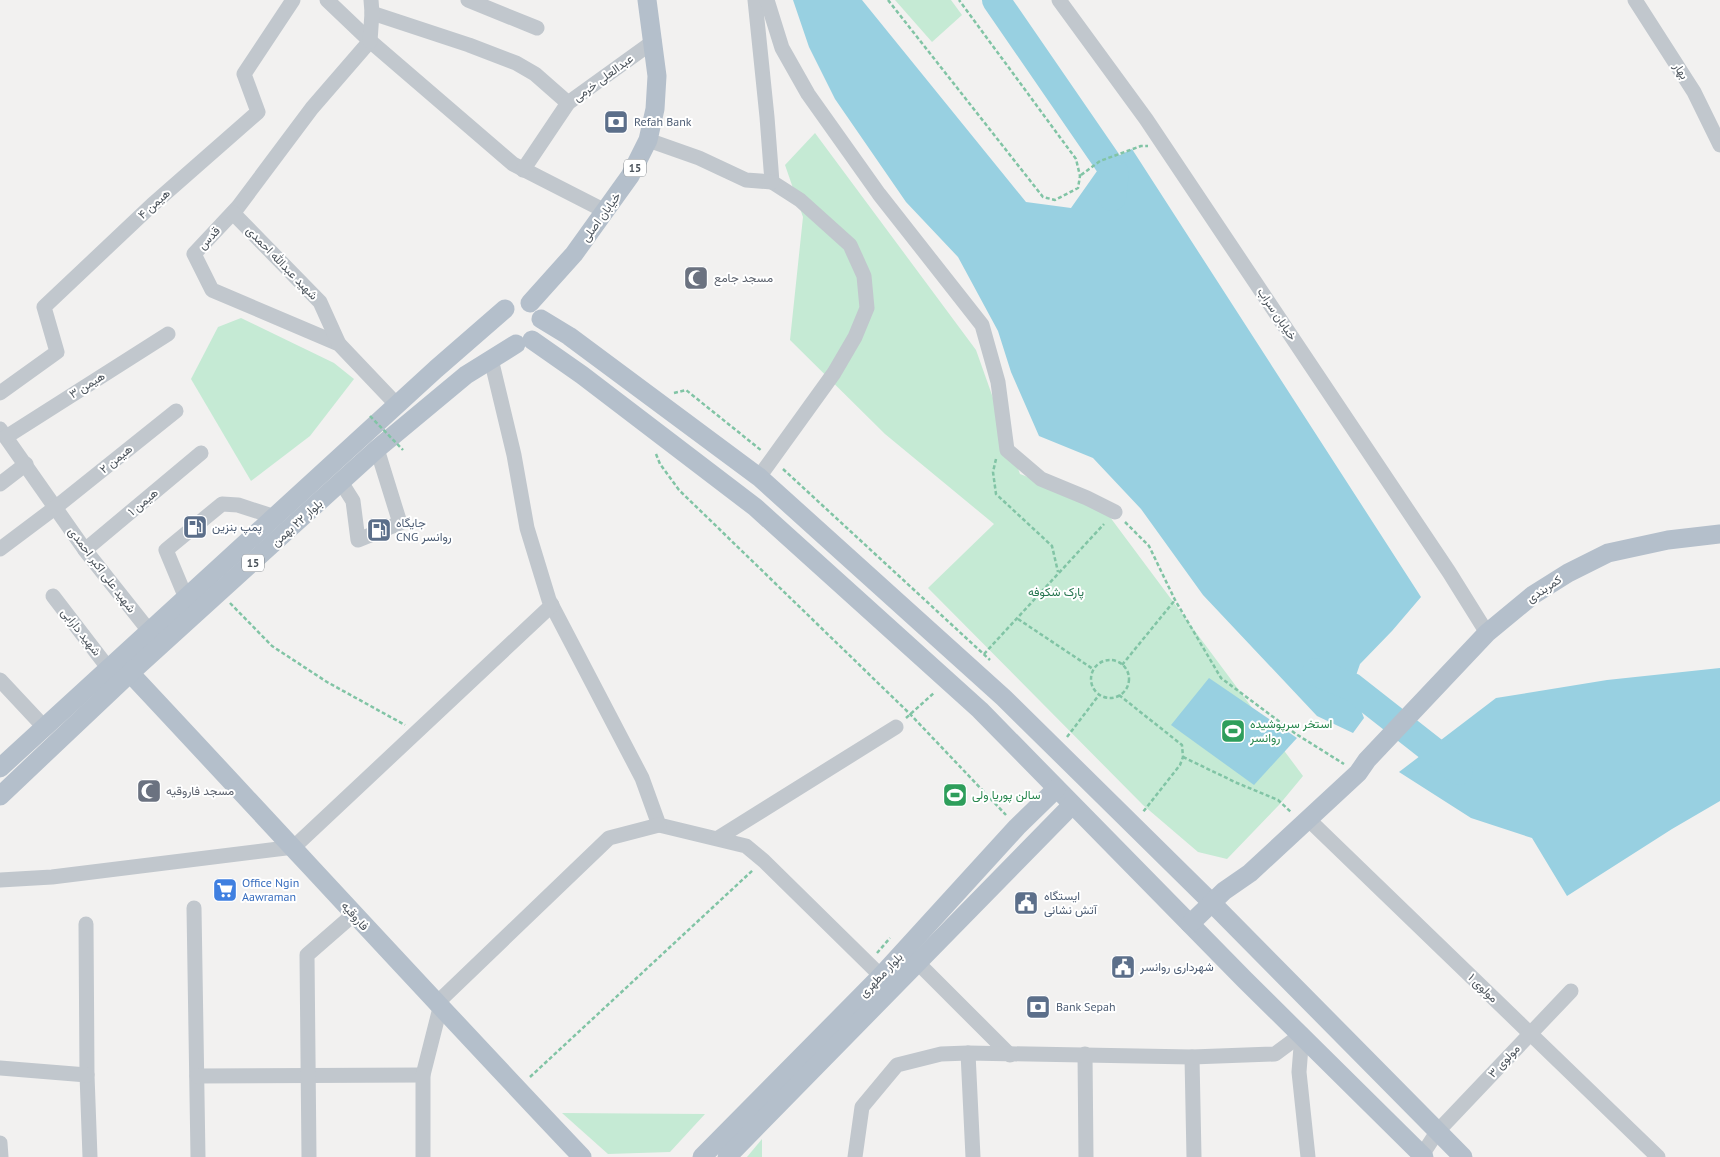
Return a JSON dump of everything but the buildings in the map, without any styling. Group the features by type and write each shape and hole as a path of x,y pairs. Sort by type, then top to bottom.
{"main road":[{"name":"خیابان اصلی","path":"530,303 574,254 630,176 648,140 655,110 657,76 654,41 647,0"},
{"name":"15","path":"505,309 516,302 530,303"},
{"path":"524,342 540,331 541,319 539,313 530,303"},
{"path":"505,309 501,315 500,327 506,338 524,342 582,376 755,507 980,710 1190,924 1423,1156"},
{"name":"بلوار ۲۲ بهمن","path":"2,763 150,632 275,516 505,309"},
{"path":"541,319 569,336 759,477 957,655 1004,698 1212,903 1463,1157"},
{"name":"بلوار ۲۲ بهمن","path":"0,796 130,674 377,449 466,375 491,358 524,342"},
{"name":"کمربندی","path":"1190,924 1224,891 1250,873 1306,821 1362,767 1487,633 1533,595 1568,573 1608,553 1668,540 1720,534"},
{"path":"943,677 957,655"},
{"name":"فاروقیه","path":"130,674 294,847 438,1006 582,1157"},
{"name":"بلوار مطهری","path":"702,1157 881,976 1017,827 1056,789"},
{"name":"بلوار مطهری","path":"727,1157 1072,805"}],"street":[{"name":"هیمن ۴","path":"0,392 57,352 44,307 152,205 258,112 244,74 293,0"},
{"path":"327,0 370,41 513,164 605,211"},
{"path":"468,0 537,28"},
{"path":"755,0 772,182"},
{"path":"767,0 782,48 808,94 878,194 982,325 998,382 1007,450 1040,479 1087,498 1115,512"},
{"name":"خیابان سراب","path":"1059,0 1146,119 1202,201 1449,572 1487,633"},
{"name":"بهار","path":"1635,0 1694,92 1720,145"},
{"path":"370,41 371,6 516,63 535,74 568,102"},
{"name":"قدس","path":"370,41 312,108 233,213 194,254 212,290 339,344 397,405"},
{"name":"عبدالعلی خرمی","path":"523,170 568,102 654,41"},
{"path":"648,140 699,158 746,180 772,182 800,200 850,245 864,276 867,308 855,337 834,374 759,477"},
{"name":"شهید عبدالله احمدی","path":"233,213 320,302 339,344"},
{"name":"هیمن ۳","path":"3,433 168,334"},
{"path":"491,358 514,455 527,528 552,605 642,778 659,825"},
{"name":"هیمن ۲","path":"0,548 56,508 176,410"},
{"name":"شهید علی اکبر احمدی","path":"3,433 85,550 150,632"},
{"path":"341,482 353,502 358,540 400,524 377,449"},
{"name":"هیمن ۱","path":"85,550 201,453"},
{"path":"0,484 26,464"},
{"path":"186,598 166,550 222,504 238,504 275,516"},
{"name":"شهید دارابی","path":"53,596 109,669"},
{"path":"0,880 52,877 294,847 552,605"},
{"path":"0,680 44,727"},
{"path":"718,838 896,727"},
{"name":"مولوی ۱","path":"1306,821 1658,1157"},
{"path":"423,1157 423,1075 438,1006 610,838 659,825 746,846 764,861 881,976"},
{"path":"194,908 198,1157"},
{"path":"309,1157 307,955 354,914"},
{"path":"86,924 87,1075 90,1157"},
{"path":"918,964 1010,1055"},
{"name":"مولوی ۳","path":"1423,1156 1437,1132 1571,991"},
{"path":"855,1157 862,1107 897,1066 941,1054 968,1053 1192,1056 1275,1054 1302,1034"},
{"path":"1302,1034 1299,1072 1308,1157"},
{"path":"968,1053 973,1157"},
{"path":"1085,1054 1086,1157"},
{"path":"1192,1056 1194,1157"},
{"path":"0,1068 87,1075"},
{"path":"197,1076 423,1075"},
{"path":"0,1143 1,1157"}],"path":[{"path":"888,0 1043,197 1055,200 1078,188 1080,176 1076,159 959,0"},
{"path":"1080,176 1100,160 1141,146"},
{"path":"370,416 403,450"},
{"path":"654,430 653,447 660,464 678,490 910,714 1017,827"},
{"path":"1007,450 996,456 993,472 996,494 1052,546 1058,572"},
{"path":"984,654 1115,512 1149,546 1174,600 1221,678 1296,734 1362,767"},
{"path":"220,592 272,646 327,682 417,731"},
{"path":"1122,665 1174,600"},
{"path":"1018,619 1093,669"},
{"path":"1110,660 1122,665 1127,670 1128,684 1119,695 1113,698 1099,695 1092,686 1093,669 1098,664 1110,660"},
{"path":"896,727 943,677"},
{"path":"1057,750 1099,695"},
{"path":"1119,695 1182,745 1183,757 1180,765 1141,815"},
{"path":"1183,757 1278,800 1306,821"},
{"path":"517,1088 764,861"}],"green space":[{"path":"895,0 951,0 962,15 932,42"},
{"name":"پارک شکوفه","path":"815,133 976,350 1020,474 1101,505 1303,776 1279,805 1227,859 1198,852 1143,805 928,588 994,524 885,434 790,340 803,217 785,165"},
{"path":"241,318 334,363 354,379 310,436 251,481 191,379 218,327"},
{"path":"562,1113 705,1114 670,1152 608,1154"},
{"path":"762,1139 762,1157 747,1157"}],"water":[{"path":"793,0 862,0 1026,202 1071,208 1102,164 1132,149 1421,597 1360,664 1352,687 1364,718 1353,733 1317,716 1203,595 1141,509 1093,458 1039,436 1011,372 998,331 958,257 906,202 835,99 809,47"},
{"path":"1720,668 1720,801 1672,829 1567,896 1532,838 1471,818 1399,772 1496,698 1607,680"},
{"name":"استخر سرپوشیده روانسر","path":"1209,678 1297,738 1254,785 1171,725"}],"waterway":[{"path":"996,0 1115,173 1112,197"},
{"path":"1316,672 1352,687 1459,771"}],"place":[{"name":"Refah Bank","path":"616,122"},
{"name":"مسجد جامع","path":"696,278"},
{"name":"پمپ بنزین","path":"195,527"},
{"name":"جایگاه CNG روانسر","path":"379,530"},
{"name":"استخر سرپوشیده روانسر","path":"1233,731"},
{"name":"مسجد فاروقیه","path":"149,791"},
{"name":"سالن پوریا ولی","path":"955,795"},
{"name":"Office Ngin Aawraman","path":"225,890"},
{"name":"ایستگاه آتش نشانی","path":"1026,903"},
{"name":"شهرداری روانسر","path":"1123,967"},
{"name":"Bank Sepah","path":"1038,1007"}]}
